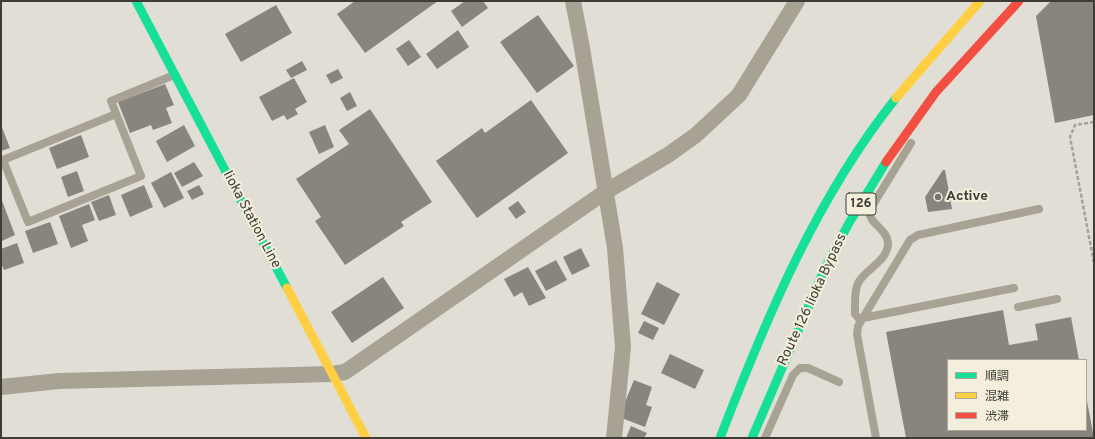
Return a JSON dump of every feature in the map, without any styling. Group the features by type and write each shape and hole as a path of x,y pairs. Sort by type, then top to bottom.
{"main road":[{"name":"Iioka Station Line","path":"136,1 366,438"},
{"name":"126","path":"720,438 779,294 823,209 843,175 866,139 910,80 980,1"},
{"name":"Route 126 Iioka Bypass","path":"752,438 825,268 849,223 888,158 936,92 1019,1"}],"street":[{"path":"573,1 615,248 623,347 614,438"},
{"path":"1,386 59,381 332,374 345,372 605,192 668,155 696,135 739,95 797,1"}],"lane":[{"path":"116,114 3,160 28,222 141,176 111,101 175,75"},
{"path":"936,92 907,150 870,211 872,222 884,233 888,241 880,260 862,276 857,284 854,314 862,320 1014,288"},
{"path":"876,438 857,334 862,320 910,240 918,235 1039,209"},
{"path":"1018,307 1057,299"},
{"path":"765,438 793,375 800,368 808,368 839,382"}],"path":[{"path":"1094,122 1075,126 1070,137 1094,263"}],"building":[{"path":"355,1 438,1 365,53 337,14"},
{"path":"465,1 483,1 488,8 462,27 451,11"},
{"path":"1051,1 1094,1 1094,115 1055,123 1036,16"},
{"path":"276,5 292,33 241,62 225,34"},
{"path":"538,15 574,66 537,93 500,42"},
{"path":"458,30 469,47 437,69 426,54"},
{"path":"409,40 421,57 408,66 396,49"},
{"path":"302,61 307,70 291,78 286,70"},
{"path":"338,69 343,78 331,84 326,75"},
{"path":"294,78 307,102 295,109 298,114 287,120 284,115 272,121 259,97"},
{"path":"165,84 174,105 166,108 172,123 153,130 151,125 130,133 118,102"},
{"path":"350,92 357,106 347,111 340,98"},
{"path":"531,100 568,153 477,218 436,161 482,128 485,133"},
{"path":"370,109 432,202 401,222 404,226 345,265 315,221 321,217 296,179 349,144 339,130"},
{"path":"1,125 10,148 1,151"},
{"path":"184,125 195,146 167,162 156,141"},
{"path":"325,125 334,147 319,154 309,132"},
{"path":"81,135 89,157 57,169 49,148"},
{"path":"194,162 203,176 182,187 174,173"},
{"path":"943,170 945,170 952,209 928,212 925,197"},
{"path":"77,171 84,191 68,197 61,177"},
{"path":"171,172 184,198 164,208 151,183"},
{"path":"144,185 153,207 130,217 121,195"},
{"path":"199,185 204,194 192,200 187,191"},
{"path":"109,195 116,215 99,221 91,202"},
{"path":"1,198 15,235 2,241 1,239"},
{"path":"518,201 526,212 516,219 508,208"},
{"path":"89,204 95,220 82,225 88,241 71,248 59,216"},
{"path":"50,222 58,244 33,253 25,231"},
{"path":"17,243 24,263 4,270 1,263 1,249"},
{"path":"581,248 590,266 572,275 563,257"},
{"path":"556,260 567,280 546,291 535,271"},
{"path":"528,267 546,298 529,306 522,292 514,297 504,279"},
{"path":"383,277 404,308 352,343 331,312"},
{"path":"657,282 680,294 664,325 641,314"},
{"path":"1003,310 1009,345 1038,340 1035,324 1071,317 1079,359 947,359 947,431 1087,431 1087,401 1094,438 906,438 886,332"},
{"path":"644,321 659,328 653,340 638,333"},
{"path":"670,354 704,370 695,389 661,373"},
{"path":"634,380 652,387 646,405 652,407 645,427 619,417"},
{"path":"631,426 647,433 644,438 626,438"}],"traffic: fast":[{"path":"136,1 287,288"},
{"path":"720,438 737,393 775,304 817,218 867,136 896,98"},
{"path":"752,438 825,268 849,223 886,162"}],"traffic: slow":[{"path":"896,98 980,1"},
{"path":"287,288 366,438"}],"traffic: jam":[{"path":"886,162 936,92 1019,1"}],"place":[{"name":"Active","path":"938,197"}]}
